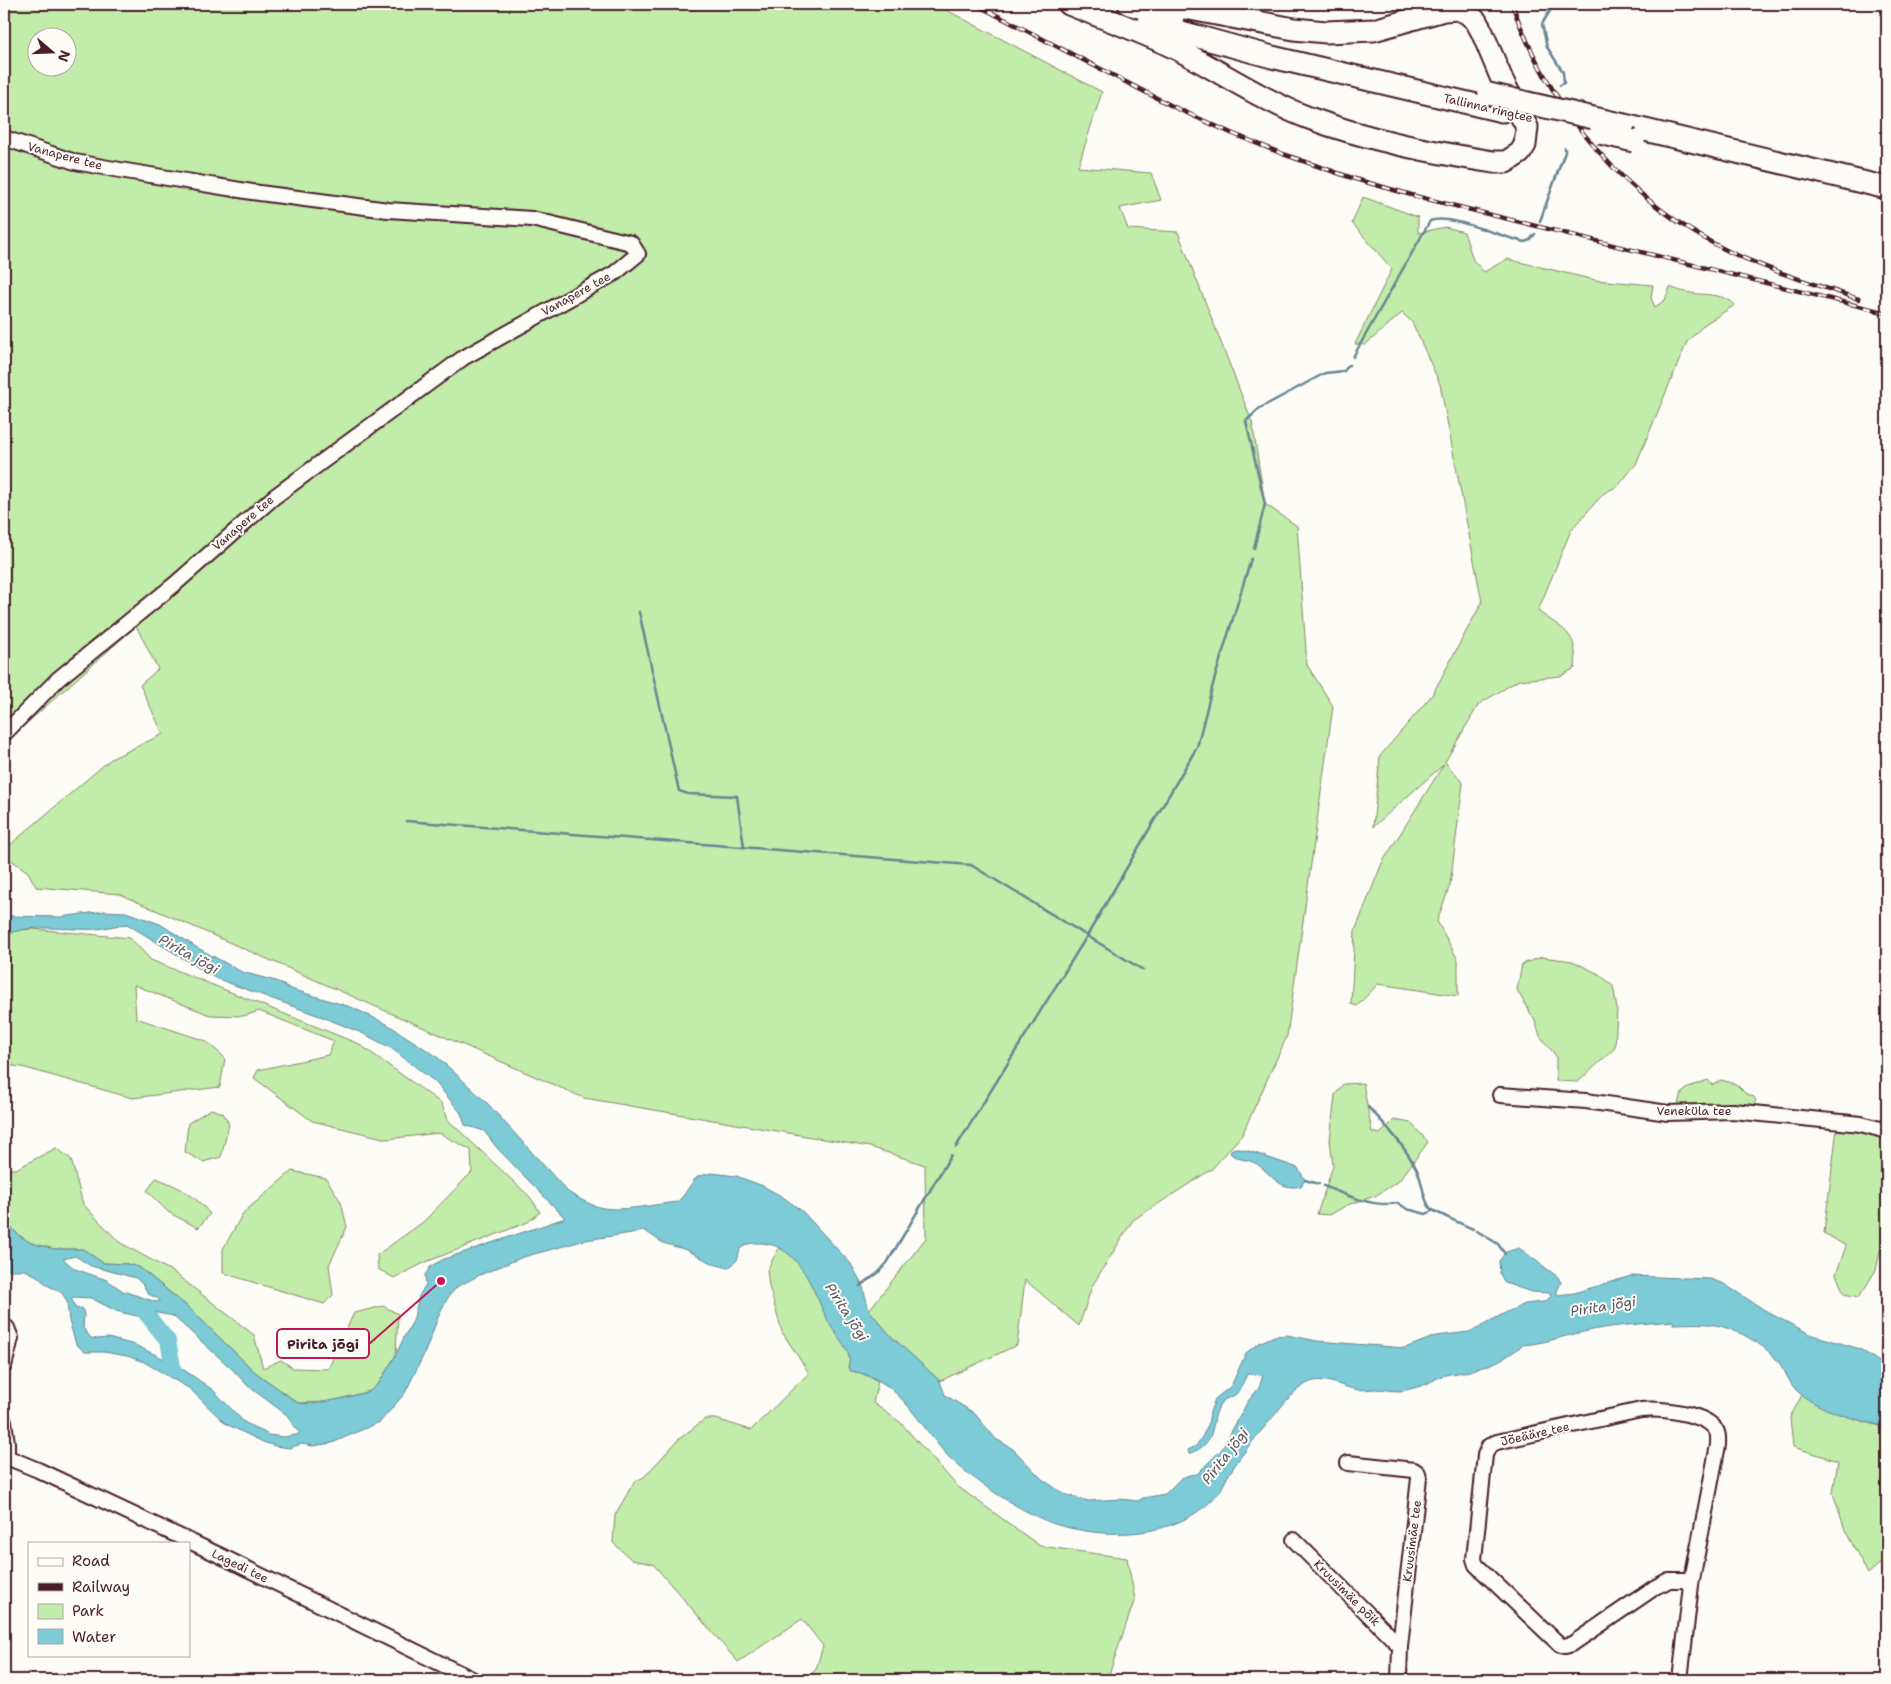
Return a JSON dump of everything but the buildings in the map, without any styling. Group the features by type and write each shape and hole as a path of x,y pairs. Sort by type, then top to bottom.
{"highway":[{"path":"1069,4 1145,33 1178,49 1281,106 1339,128 1375,139 1493,162 1506,162 1520,153 1525,145 1527,127 1503,82 1482,32 1476,21 1467,13 1456,9 1444,10 1374,30 1326,32 1294,29 1164,4"},
{"name":"Tallinna ringtee","path":"1091,4 1125,16 1223,44 1502,111 1629,133 1887,188"},
{"name":"Tallinna ringtee","path":"1129,4 1195,24 1488,94 1887,200"}],"street":[{"name":"Vanapere tee","path":"4,138 75,162 252,192 388,210 532,220 630,243 638,254 615,272 463,358 274,496 175,584 58,679 4,734"},
{"name":"Veneküla tee","path":"1500,1095 1586,1102 1668,1113 1733,1111 1862,1124 1887,1130"},
{"path":"4,1327 7,1328 11,1338 4,1366"},
{"name":"Jõeääre tee","path":"1680,1680 1692,1585 1718,1445 1718,1435 1711,1424 1692,1416 1674,1412 1653,1409 1642,1410 1497,1442 1489,1446 1485,1455 1474,1559 1476,1565 1560,1645 1572,1644 1654,1588 1669,1580 1684,1580 1692,1585"},
{"path":"4,1422 7,1442 5,1456"},
{"name":"Lagedi tee","path":"5,1456 219,1555 474,1680"},
{"name":"Kruusimäe tee","path":"1348,1463 1414,1470 1418,1473 1419,1478 1400,1646 1399,1680"},
{"name":"Kruusimäe põik","path":"1294,1540 1400,1646"}],"green space":[{"path":"4,4 935,4 1102,92 1078,167 1151,173 1161,200 1120,208 1128,229 1178,232 1252,422 1265,504 1297,526 1307,665 1333,706 1287,1036 1242,1135 1212,1169 1133,1220 1092,1286 1079,1326 1025,1280 1017,1345 940,1381 890,1336 869,1310 926,1238 925,1165 870,1147 584,1098 119,894 36,887 28,872 4,855 4,850 111,759 163,734 140,685 158,669 136,626 9,739 4,747"},
{"path":"1363,197 1418,217 1418,233 1445,227 1464,232 1473,260 1484,272 1507,259 1595,280 1653,285 1651,298 1655,307 1665,300 1670,287 1684,292 1718,296 1725,298 1735,305 1705,324 1687,342 1636,464 1618,486 1604,493 1571,530 1538,611 1567,633 1571,639 1574,646 1575,668 1561,676 1519,680 1479,704 1445,762 1463,783 1450,885 1437,921 1458,960 1458,996 1378,984 1357,1006 1351,1004 1355,931 1382,863 1444,764 1373,827 1380,756 1432,695 1482,602 1440,384 1412,322 1402,313 1365,345 1355,344 1392,269 1352,223"},
{"path":"33,929 130,938 151,960 359,1044 441,1103 449,1121 530,1197 540,1212 528,1222 426,1262 394,1278 378,1269 377,1255 423,1222 472,1172 471,1150 439,1133 387,1139 312,1121 254,1078 258,1070 328,1055 334,1041 259,1011 244,1016 210,1015 134,985 136,1018 206,1041 225,1058 220,1087 132,1098 22,1067 4,1065 4,936 19,930"},
{"path":"1542,957 1572,961 1599,974 1613,986 1617,1009 1615,1048 1578,1082 1556,1081 1556,1056 1540,1036 1535,1021 1517,990 1522,964"},
{"path":"1708,1080 1712,1085 1721,1080 1736,1084 1745,1093 1754,1097 1756,1101 1750,1108 1714,1107 1703,1103 1699,1108 1678,1109 1680,1096 1683,1092 1691,1086"},
{"path":"1363,1083 1372,1132 1380,1134 1394,1120 1411,1123 1428,1142 1399,1181 1375,1196 1347,1205 1330,1215 1317,1214 1333,1166 1330,1140 1335,1095 1343,1084"},
{"path":"211,1109 223,1113 229,1124 221,1157 203,1162 185,1152 188,1123"},
{"path":"1837,1128 1859,1130 1887,1137 1887,1220 1876,1270 1859,1297 1844,1294 1836,1274 1846,1246 1824,1233"},
{"path":"56,1148 71,1159 83,1204 119,1242 173,1272 254,1335 263,1368 281,1360 293,1368 328,1369 354,1313 383,1306 398,1314 396,1355 379,1383 370,1391 328,1402 298,1403 255,1372 188,1307 139,1267 127,1264 103,1263 82,1249 54,1249 31,1243 20,1236 4,1221 4,1169 16,1169"},
{"path":"292,1171 326,1178 341,1202 347,1227 329,1265 333,1295 324,1304 223,1273 223,1249 243,1213"},
{"path":"156,1178 186,1192 210,1214 198,1228 168,1212 147,1191"},
{"path":"815,1246 863,1326 848,1367 851,1371 861,1373 878,1381 873,1403 900,1422 957,1486 1040,1546 1127,1558 1135,1599 1107,1680 806,1680 816,1669 823,1646 802,1619 738,1662 653,1564 632,1560 613,1543 615,1515 634,1482 644,1477 679,1439 705,1419 716,1419 751,1430 809,1373 782,1332 769,1286 767,1270 779,1248"},
{"path":"1802,1395 1832,1411 1887,1428 1887,1557 1868,1574 1845,1530 1833,1493 1838,1461 1793,1447 1790,1417"}],"water":[{"path":"105,911 126,912 160,924 196,947 242,972 276,981 291,989 351,1007 387,1024 436,1056 487,1103 568,1192 591,1204 607,1209 616,1209 677,1202 694,1180 699,1176 712,1173 736,1176 763,1186 783,1197 802,1211 851,1264 862,1284 869,1310 891,1336 940,1381 945,1395 974,1413 996,1439 1013,1449 1042,1479 1064,1494 1088,1501 1120,1499 1138,1501 1143,1498 1165,1494 1180,1479 1197,1474 1222,1449 1248,1401 1259,1388 1263,1375 1247,1374 1237,1393 1224,1400 1219,1407 1206,1443 1200,1449 1189,1454 1188,1450 1196,1446 1208,1425 1215,1399 1231,1386 1246,1353 1259,1343 1274,1336 1287,1335 1317,1341 1405,1348 1436,1336 1469,1332 1525,1304 1543,1302 1551,1297 1550,1293 1531,1292 1505,1283 1500,1274 1499,1261 1506,1252 1519,1248 1558,1277 1561,1283 1557,1295 1574,1293 1631,1276 1710,1279 1724,1284 1771,1314 1810,1334 1860,1349 1887,1367 1887,1427 1839,1414 1815,1404 1796,1390 1774,1357 1757,1343 1738,1332 1717,1325 1674,1324 1673,1321 1617,1326 1522,1345 1504,1358 1491,1364 1469,1371 1445,1375 1406,1390 1359,1390 1321,1380 1308,1383 1286,1401 1253,1440 1217,1495 1201,1509 1183,1520 1143,1532 1100,1533 1078,1530 1058,1525 1031,1514 985,1486 949,1457 896,1393 883,1383 851,1371 848,1367 849,1356 829,1323 811,1285 796,1262 786,1252 775,1246 761,1243 749,1244 740,1249 737,1260 729,1268 713,1264 687,1250 663,1243 645,1231 586,1240 523,1257 458,1286 449,1296 440,1312 425,1352 405,1393 380,1422 332,1443 313,1446 302,1444 289,1448 275,1446 226,1424 190,1389 144,1362 127,1356 104,1352 85,1352 76,1344 69,1321 67,1301 62,1293 25,1270 4,1270 4,1221 20,1236 31,1243 54,1249 83,1249 103,1263 127,1264 139,1267 188,1307 255,1372 298,1403 312,1404 370,1391 379,1383 413,1321 419,1296 426,1284 425,1275 431,1266 444,1259 565,1218 497,1148 484,1131 465,1125 461,1113 435,1082 391,1048 364,1034 215,978 127,924 97,929 26,929 4,936 4,918 9,916 60,917","holes":["75,1256 91,1266 136,1278 144,1286 148,1294 160,1301 156,1302 123,1291 107,1280 75,1269 63,1259","71,1298 91,1298 116,1311 141,1317 153,1312 173,1316 232,1369 248,1386 287,1415 300,1433 284,1437 269,1435 244,1422 213,1390 177,1365 135,1345 108,1338 91,1338 83,1328 84,1315 82,1308 76,1309"]},
{"path":"1235,1148 1298,1168 1305,1180 1301,1186 1293,1187 1281,1184 1255,1163 1232,1155 1230,1153 1231,1150"}],"waterway":[{"path":"1550,4 1551,9 1542,24 1547,47 1563,72 1564,83 1560,85"},
{"path":"1540,221 1565,148"},
{"path":"1353,357 1430,221 1439,219 1450,220 1525,242 1530,240 1535,234"},
{"path":"1254,548 1265,504 1246,421 1260,408 1325,373 1344,371 1349,365"},
{"path":"956,1147 1087,936 1197,747 1213,684 1251,559"},
{"path":"639,612 679,791 688,794 737,796 744,847"},
{"path":"406,821 971,865 1143,970"},
{"path":"1368,1107 1406,1151 1418,1173 1426,1200 1431,1209 1473,1229"},
{"path":"860,1286 878,1273 887,1263 951,1155"},
{"path":"1305,1180 1319,1184"},
{"path":"1324,1186 1351,1197 1370,1202 1380,1204 1398,1203 1407,1209 1426,1214 1432,1211"},
{"path":"1477,1231 1498,1244 1505,1254"},
{"name":"Pirita jõgi","path":"140,1306 168,1341 173,1367"}],"railway":[{"path":"975,4 1176,108 1283,154 1355,179 1415,196 1887,313"},
{"path":"1512,4 1528,43 1548,81 1571,116 1597,149 1626,180 1658,207 1693,231 1730,252 1777,272 1859,299"}],"place":[{"name":"Pirita jõgi","path":"441,1281"}]}
